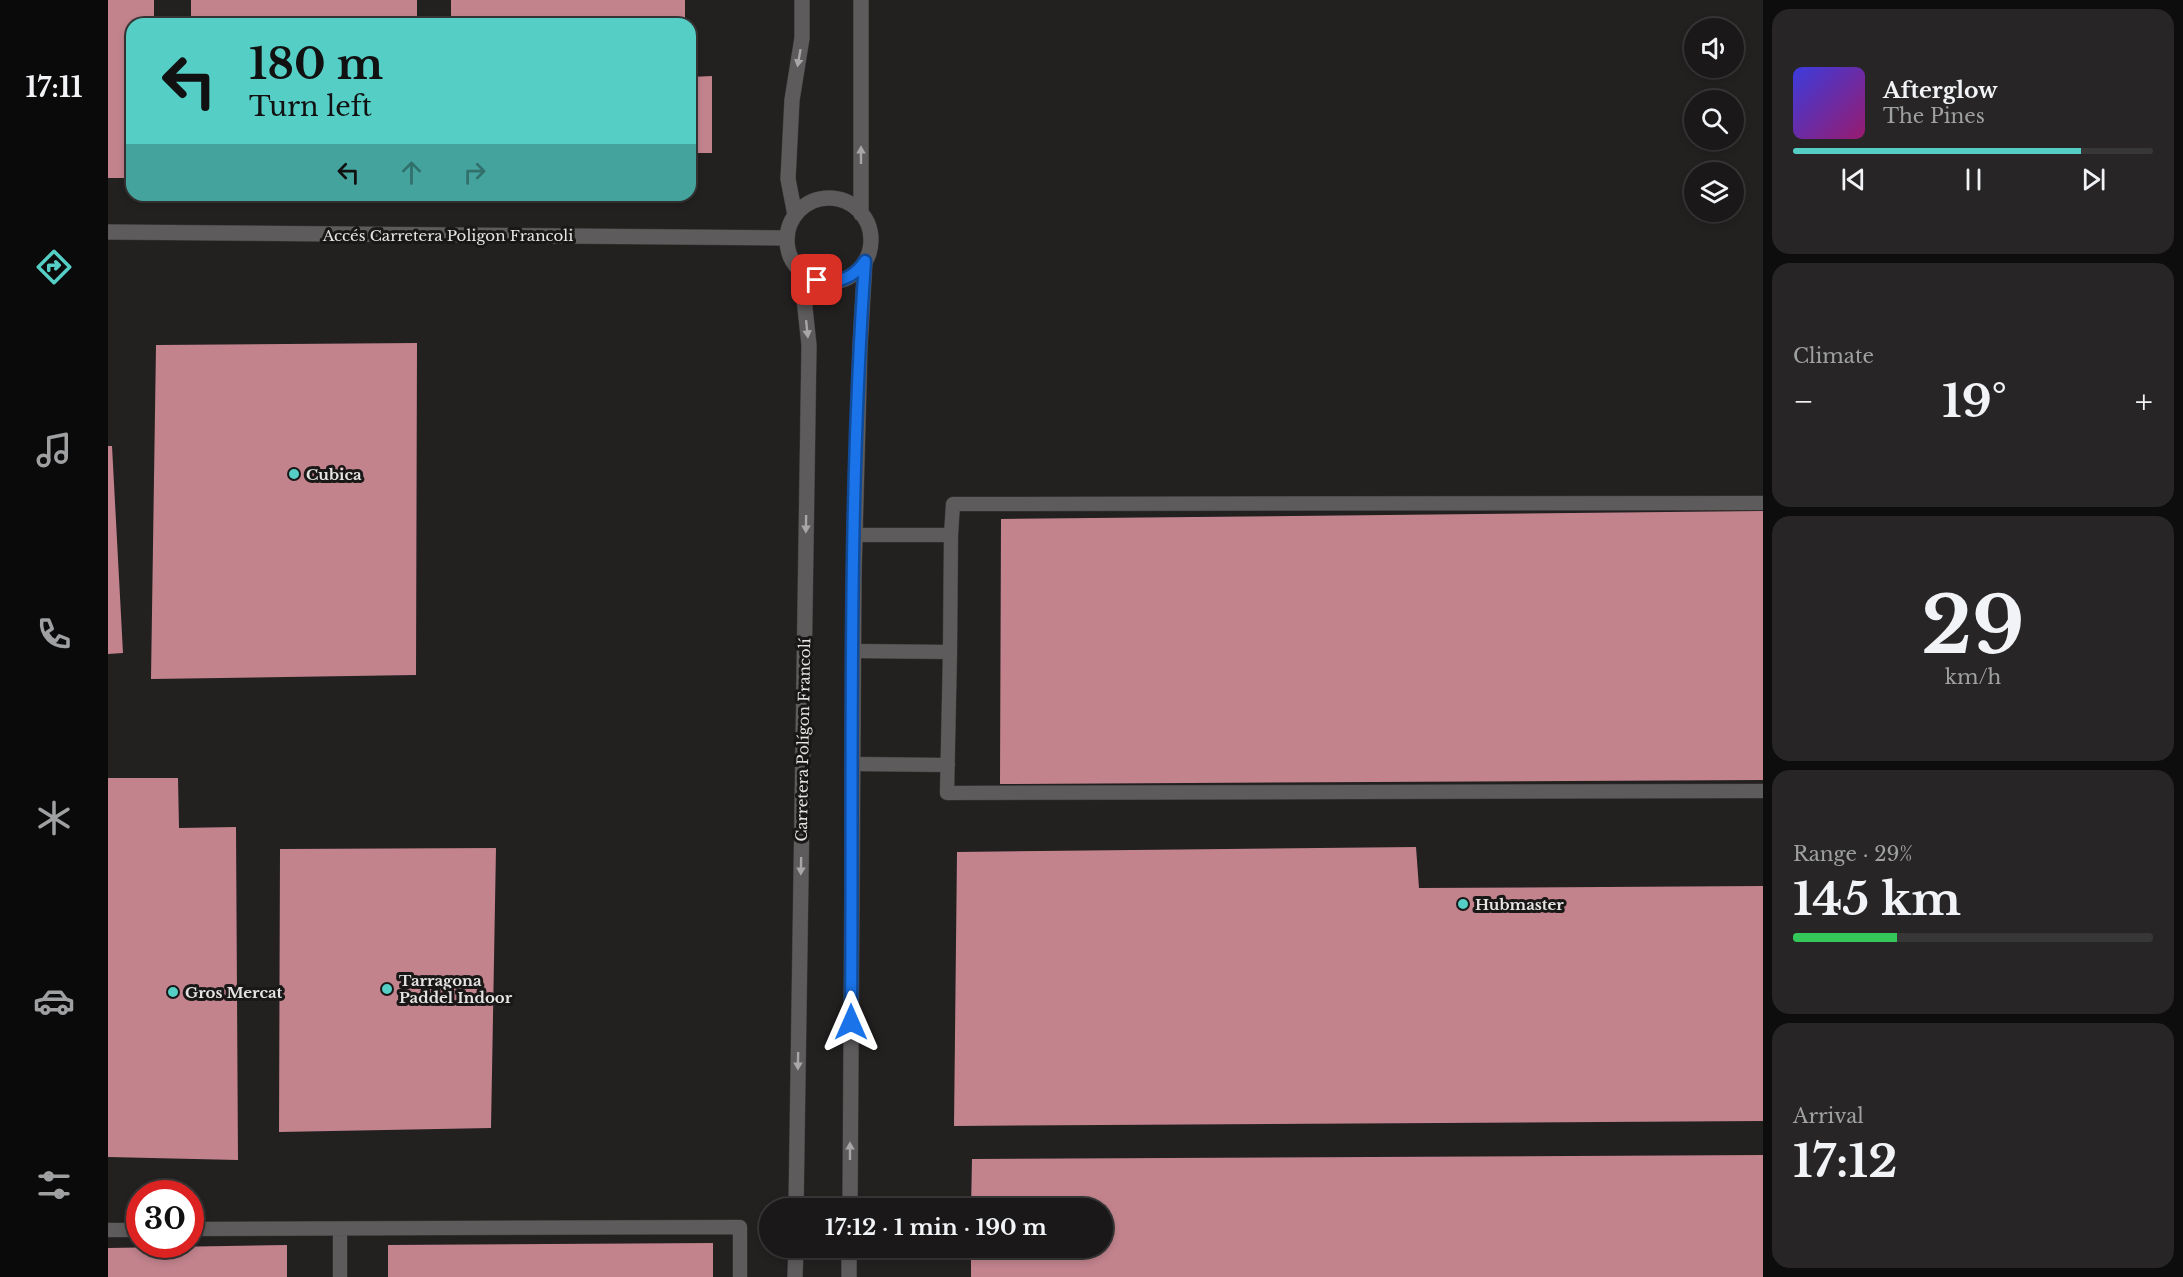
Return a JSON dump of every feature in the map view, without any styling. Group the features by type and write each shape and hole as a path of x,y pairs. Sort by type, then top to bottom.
{"street":[{"path":"795,215 788,179 792,100 802,38 802,0"},
{"path":"850,1198 855,535 860,347 865,261 870,237 861,213 861,0"},
{"path":"861,213 850,203 828,198 806,205 795,215 787,238 789,253 801,271 817,280 835,281 853,274 865,261"},
{"name":"Accés Carretera Poligon Francoli","path":"108,232 787,238"},
{"name":"Carretera Polígon Francolí","path":"796,1198 809,345 801,271"},
{"path":"795,1277 796,1258"},
{"path":"849,1258 849,1277"}],"lane":[{"path":"1763,503 953,504 947,793 1763,791"},
{"path":"855,535 951,535"},
{"path":"854,651 950,652"},
{"path":"853,764 948,765"},
{"path":"204,1230 740,1227 740,1277"},
{"path":"340,1228 340,1277"},
{"path":"108,1230 126,1230"}],"building":[{"path":"108,0 154,0 154,18 126,18 126,178 108,178"},
{"path":"191,0 417,0 417,18 191,18"},
{"path":"451,0 685,0 685,18 451,18"},
{"path":"712,76 712,153 696,153 696,77"},
{"path":"417,343 416,675 151,679 156,345"},
{"path":"108,446 112,446 123,653 108,654"},
{"path":"1763,511 1763,780 1000,784 1001,519"},
{"name":"Gros Mercat","path":"108,778 178,778 179,828 236,827 238,1160 108,1157"},
{"path":"1416,847 1419,888 1763,886 1763,1121 954,1126 957,852"},
{"name":"Tarragona Paddel Indoor","path":"496,848 491,1128 279,1132 280,849"},
{"path":"1763,1155 1763,1277 971,1277 971,1258 1113,1258 1113,1198 971,1198 972,1159"},
{"path":"713,1243 713,1277 388,1277 388,1245"},
{"path":"287,1245 287,1277 108,1277 108,1248 126,1248 126,1258 204,1258 204,1246"}],"place":[{"name":"Cubica","path":"294,474"},
{"name":"Hubmaster","path":"1463,904"},
{"name":"Tarragona Paddel Indoor","path":"387,989"},
{"name":"Gros Mercat","path":"173,992"}],"route":[{"path":"817,280 829,282 841,280 857,271 865,261 860,347 854,574 851,1022"}]}
